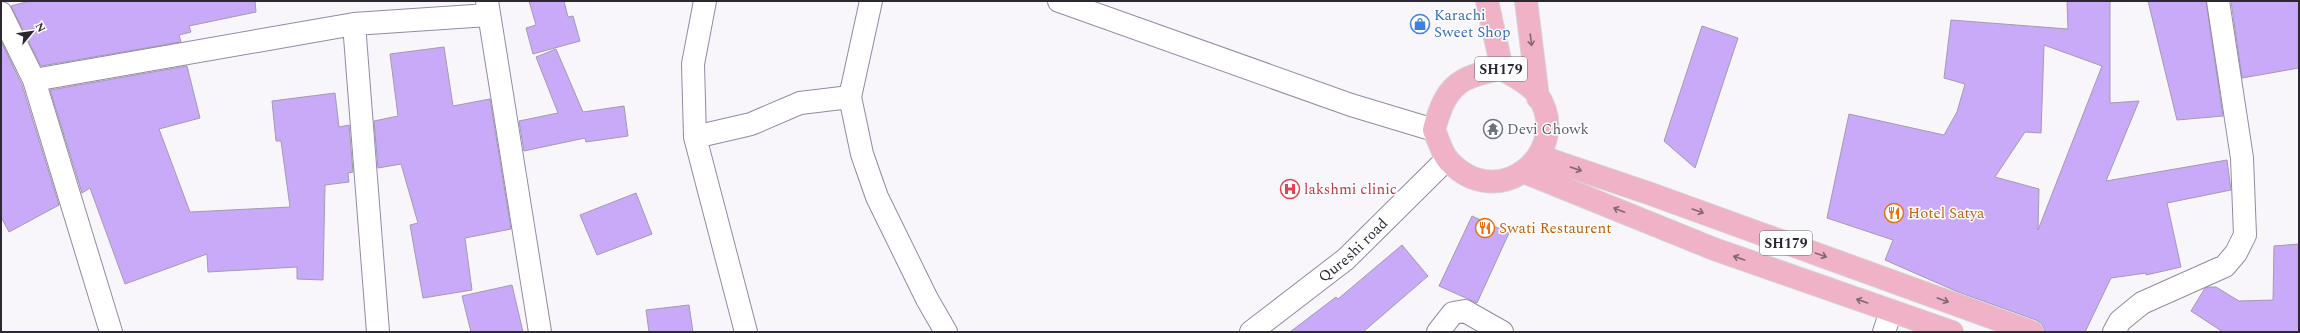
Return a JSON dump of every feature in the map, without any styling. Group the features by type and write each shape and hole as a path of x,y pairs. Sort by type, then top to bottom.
{"main road":[{"name":"SH179","path":"1487,1 1502,69"},
{"name":"SH179","path":"1526,1 1538,98 1546,115 1546,138 1539,156 1524,172 1504,181 1483,181 1463,173 1447,159 1434,130 1445,97 1460,82 1480,73 1502,69 1521,80 1538,98"},
{"name":"SH179","path":"1539,156 1658,197 2032,332"},
{"name":"SH179","path":"1524,172 1714,249 1952,332"}],"street":[{"path":"704,1 694,64 695,137 746,332"},
{"path":"871,1 850,97 862,154 877,197 927,299 946,332"},
{"path":"1059,1 1351,105 1434,130"},
{"path":"2114,332 2120,321 2142,303 2225,266 2236,253 2245,235 2242,158 2218,1"},
{"path":"34,80 354,24 488,8 540,332"},
{"path":"1,13 34,80 111,332"},
{"path":"354,24 378,332"},
{"path":"695,137 751,124 800,103 850,97"},
{"name":"Qureshi road","path":"1251,332 1346,259 1447,159"},
{"path":"1438,332 1453,313 1465,311 1502,332"},
{"path":"1884,332 1891,311"}],"building":[{"path":"30,1 255,1 256,12 189,26 191,32 179,35 181,42 41,66 11,6"},
{"path":"529,1 564,1 568,17 573,16 580,41 533,54 526,28 536,25"},
{"path":"2067,1 2110,1 2110,103 2139,101 2106,181 2227,160 2231,190 2167,203 2181,267 2146,275 2146,273 2111,278 2085,332 2045,332 2042,324 2036,320 1958,292 1885,260 1893,240 1827,218 1849,114 1944,135 1957,112 1965,84 1944,78 1951,20 2068,29","holes":["2044,45 2102,66 2038,230 2039,189 1995,177 2025,132 2041,133"]},
{"path":"2148,1 2206,1 2223,116 2177,120"},
{"path":"2231,1 2299,1 2299,68 2242,78"},
{"path":"1702,26 1738,38 1695,168 1664,141"},
{"path":"1,41 22,85 59,205 9,232 1,217"},
{"path":"444,47 453,106 490,99 511,229 465,238 472,290 423,298 410,225 418,223 401,164 378,168 374,121 398,116 390,54"},
{"path":"556,49 583,112 624,106 628,136 586,142 585,138 524,151 519,121 558,113 536,57"},
{"path":"187,66 200,118 159,129 190,212 290,207 281,141 276,141 272,101 335,93 339,127 349,125 353,172 348,173 349,182 325,185 323,280 297,279 297,267 208,272 207,254 125,284 90,188 82,193 50,90"},
{"path":"636,193 652,234 597,255 580,215"},
{"path":"1472,216 1509,233 1477,303 1439,286"},
{"path":"2299,244 2299,332 2223,332 2191,311 2205,288 2209,287 2216,287 2239,301 2273,300 2274,246"},
{"path":"1402,245 1428,276 1363,332 1290,332 1336,297 1338,299"},
{"path":"512,285 523,332 471,332 462,296"},
{"path":"689,305 693,332 649,332 646,310"}],"place":[{"name":"Karachi Sweet Shop","path":"1420,24"},
{"name":"Devi Chowk","path":"1493,129"},
{"name":"lakshmi clinic","path":"1290,189"},
{"name":"Hotel Satya","path":"1894,213"},
{"name":"Swati Restaurent","path":"1485,228"}]}
